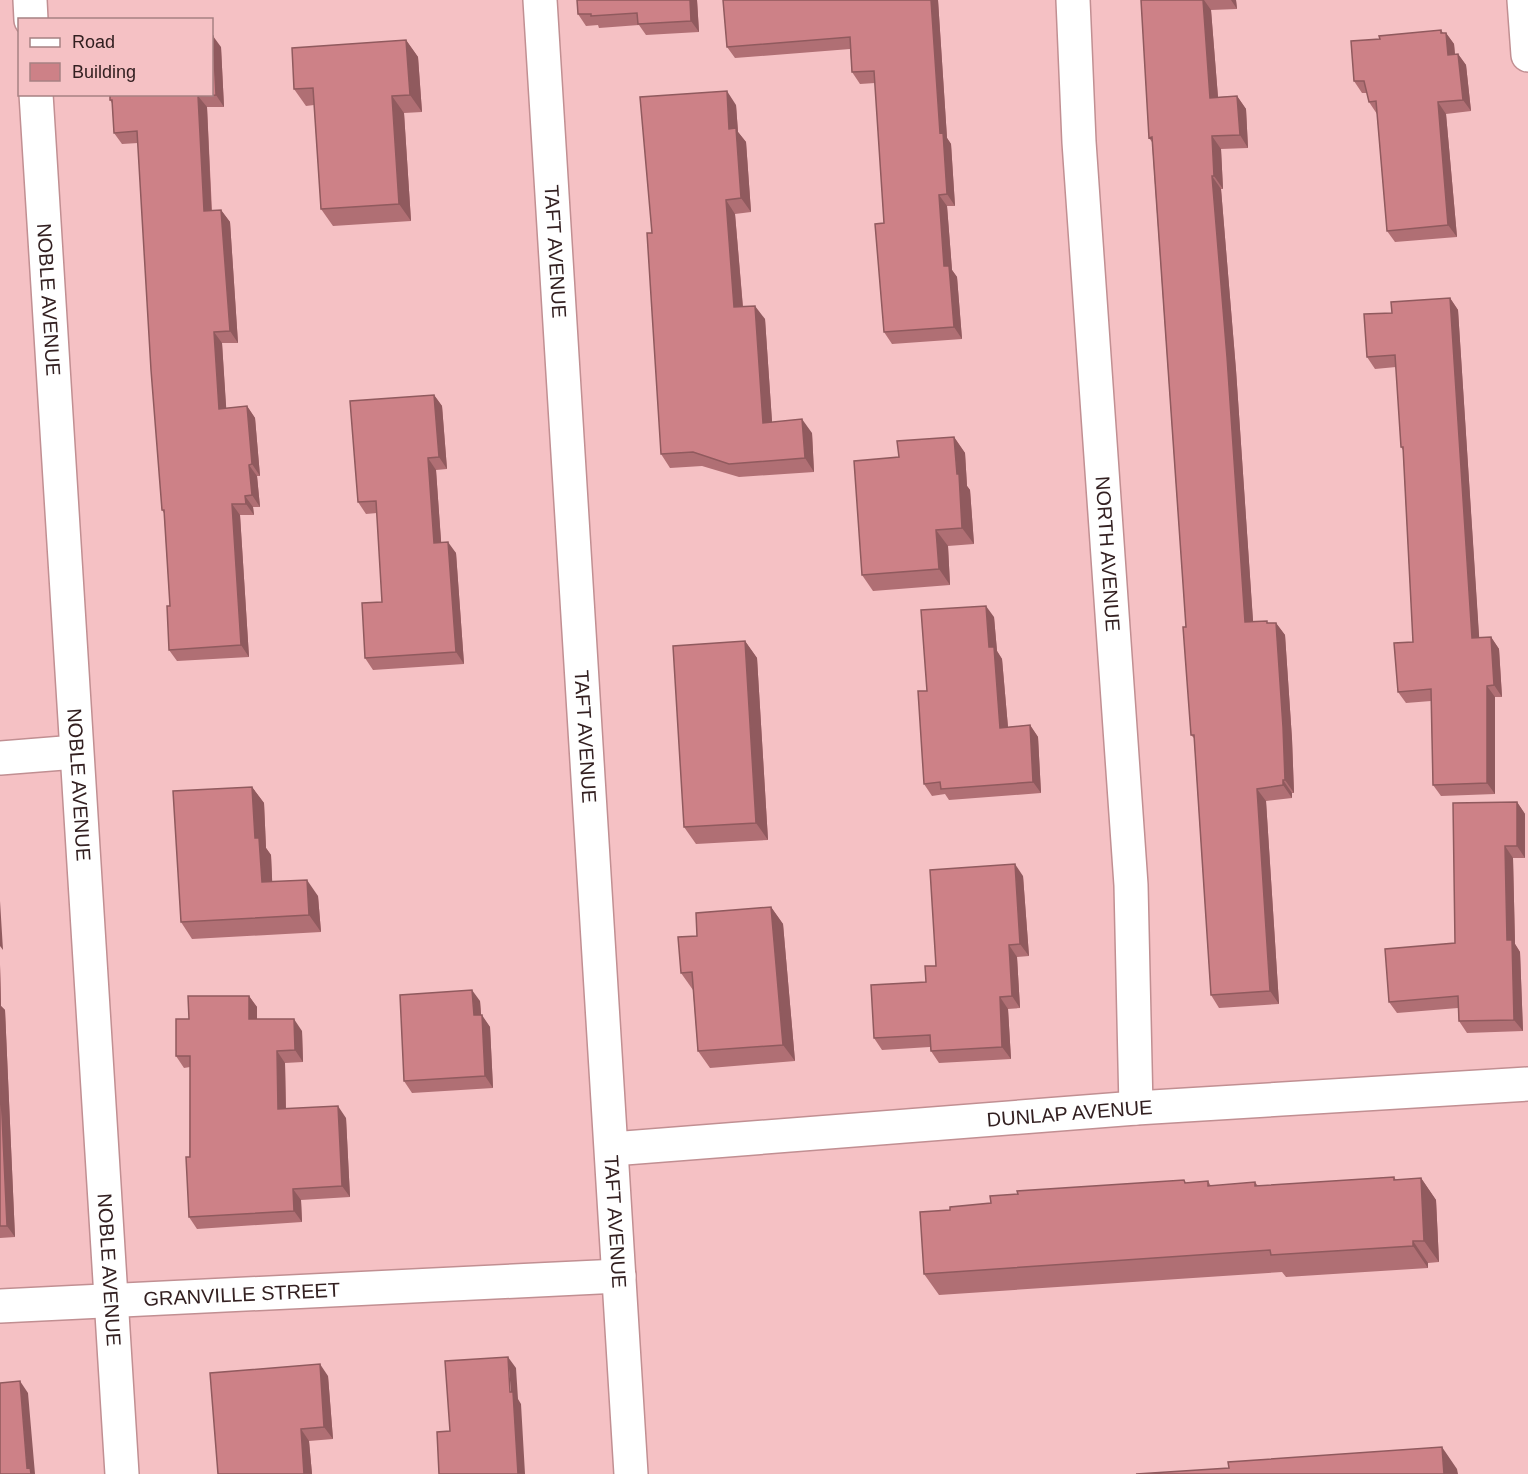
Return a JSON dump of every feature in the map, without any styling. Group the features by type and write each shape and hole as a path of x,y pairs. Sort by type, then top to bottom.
{"street":[{"path":"30,0 31,18"},
{"name":"TAFT AVENUE","path":"540,0 632,1474"},
{"name":"NORTH AVENUE","path":"1073,0 1079,142 1131,885 1136,1108"},
{"path":"1524,0 1528,55"},
{"name":"NOBLE AVENUE","path":"36,96 122,1474"},
{"path":"0,758 76,752"},
{"name":"DUNLAP AVENUE","path":"612,1149 1136,1108 1528,1083"},
{"name":"GRANVILLE STREET","path":"0,1306 620,1276"}],"building":[{"path":"577,0 690,0 691,21 638,24 637,13 591,16 591,14 578,14"},
{"path":"723,0 931,0 940,133 943,132 947,194 939,195 944,266 949,266 954,327 884,332 875,224 884,223 874,71 852,72 850,37 727,47"},
{"path":"1141,0 1203,0 1210,98 1237,96 1240,135 1212,136 1214,176 1212,176 1245,622 1276,623 1285,780 1283,780 1283,785 1257,789 1270,991 1211,995 1194,735 1191,735 1183,627 1186,627 1152,137 1149,138"},
{"path":"1441,30 1441,33 1446,33 1448,55 1458,54 1463,100 1438,102 1448,225 1387,231 1376,101 1369,102 1364,81 1354,81 1351,41"},
{"path":"213,36 216,95 213,95"},
{"path":"406,40 410,95 392,96 399,204 321,209 313,88 294,89 292,48"},
{"path":"727,91 729,129 736,128 741,198 726,200 734,307 755,306 763,423 802,419 805,458 729,464 693,452 661,454 647,233 652,233 640,97"},
{"path":"110,96 198,96 204,211 221,210 230,331 214,332 219,409 247,406 252,464 249,465 252,495 245,496 246,504 232,504 241,645 169,650 167,606 170,606 151,370 137,131 114,133 112,100"},
{"path":"1450,298 1472,638 1491,637 1494,685 1487,686 1487,783 1433,785 1431,689 1398,692 1394,643 1413,642 1403,447 1401,447 1395,355 1367,357 1364,314 1392,313 1391,302"},
{"path":"434,395 439,457 428,458 434,543 448,542 456,652 365,658 362,603 382,602 376,501 358,502 350,401"},
{"path":"954,437 962,528 936,530 939,569 862,575 854,461 899,457 897,441"},
{"path":"986,606 989,647 994,647 1000,728 1030,725 1033,782 941,789 940,782 924,784 918,691 927,691 921,610"},
{"path":"745,641 756,823 684,827 673,646"},
{"path":"252,787 255,838 259,838 262,882 307,880 309,915 181,922 173,791"},
{"path":"1517,802 1517,846 1505,846 1507,940 1512,940 1514,1020 1459,1021 1458,996 1389,1002 1385,949 1455,943 1453,803"},
{"path":"1015,864 1020,944 1009,945 1012,996 1000,997 1002,1047 931,1051 930,1035 874,1038 871,985 926,982 925,966 936,966 930,870"},
{"path":"771,907 783,1045 698,1051 692,972 681,973 678,937 697,936 696,913"},
{"path":"472,990 474,1015 482,1015 485,1076 404,1081 400,995"},
{"path":"188,996 249,996 249,1019 294,1019 295,1050 277,1051 278,1109 338,1106 342,1186 293,1189 294,1211 189,1217 186,1157 190,1157 190,1056 176,1056 176,1019 189,1019"},
{"path":"0,1071 7,1226 0,1226"},
{"path":"1394,1177 1394,1180 1421,1178 1424,1241 1413,1241 1413,1246 1271,1255 1270,1250 924,1274 920,1212 991,1203 990,1196 1018,1194 1017,1191 1184,1180 1185,1183 1208,1181 1208,1186 1255,1182 1255,1186"},
{"path":"508,1357 510,1392 513,1392 518,1474 439,1474 437,1432 450,1431 445,1361"},
{"path":"320,1364 324,1427 301,1429 304,1474 218,1474 210,1373"},
{"path":"20,1381 27,1468 30,1467 31,1474 0,1474 0,1383"},
{"path":"1442,1447 1444,1474 1136,1474 1229,1468 1228,1462"}]}
